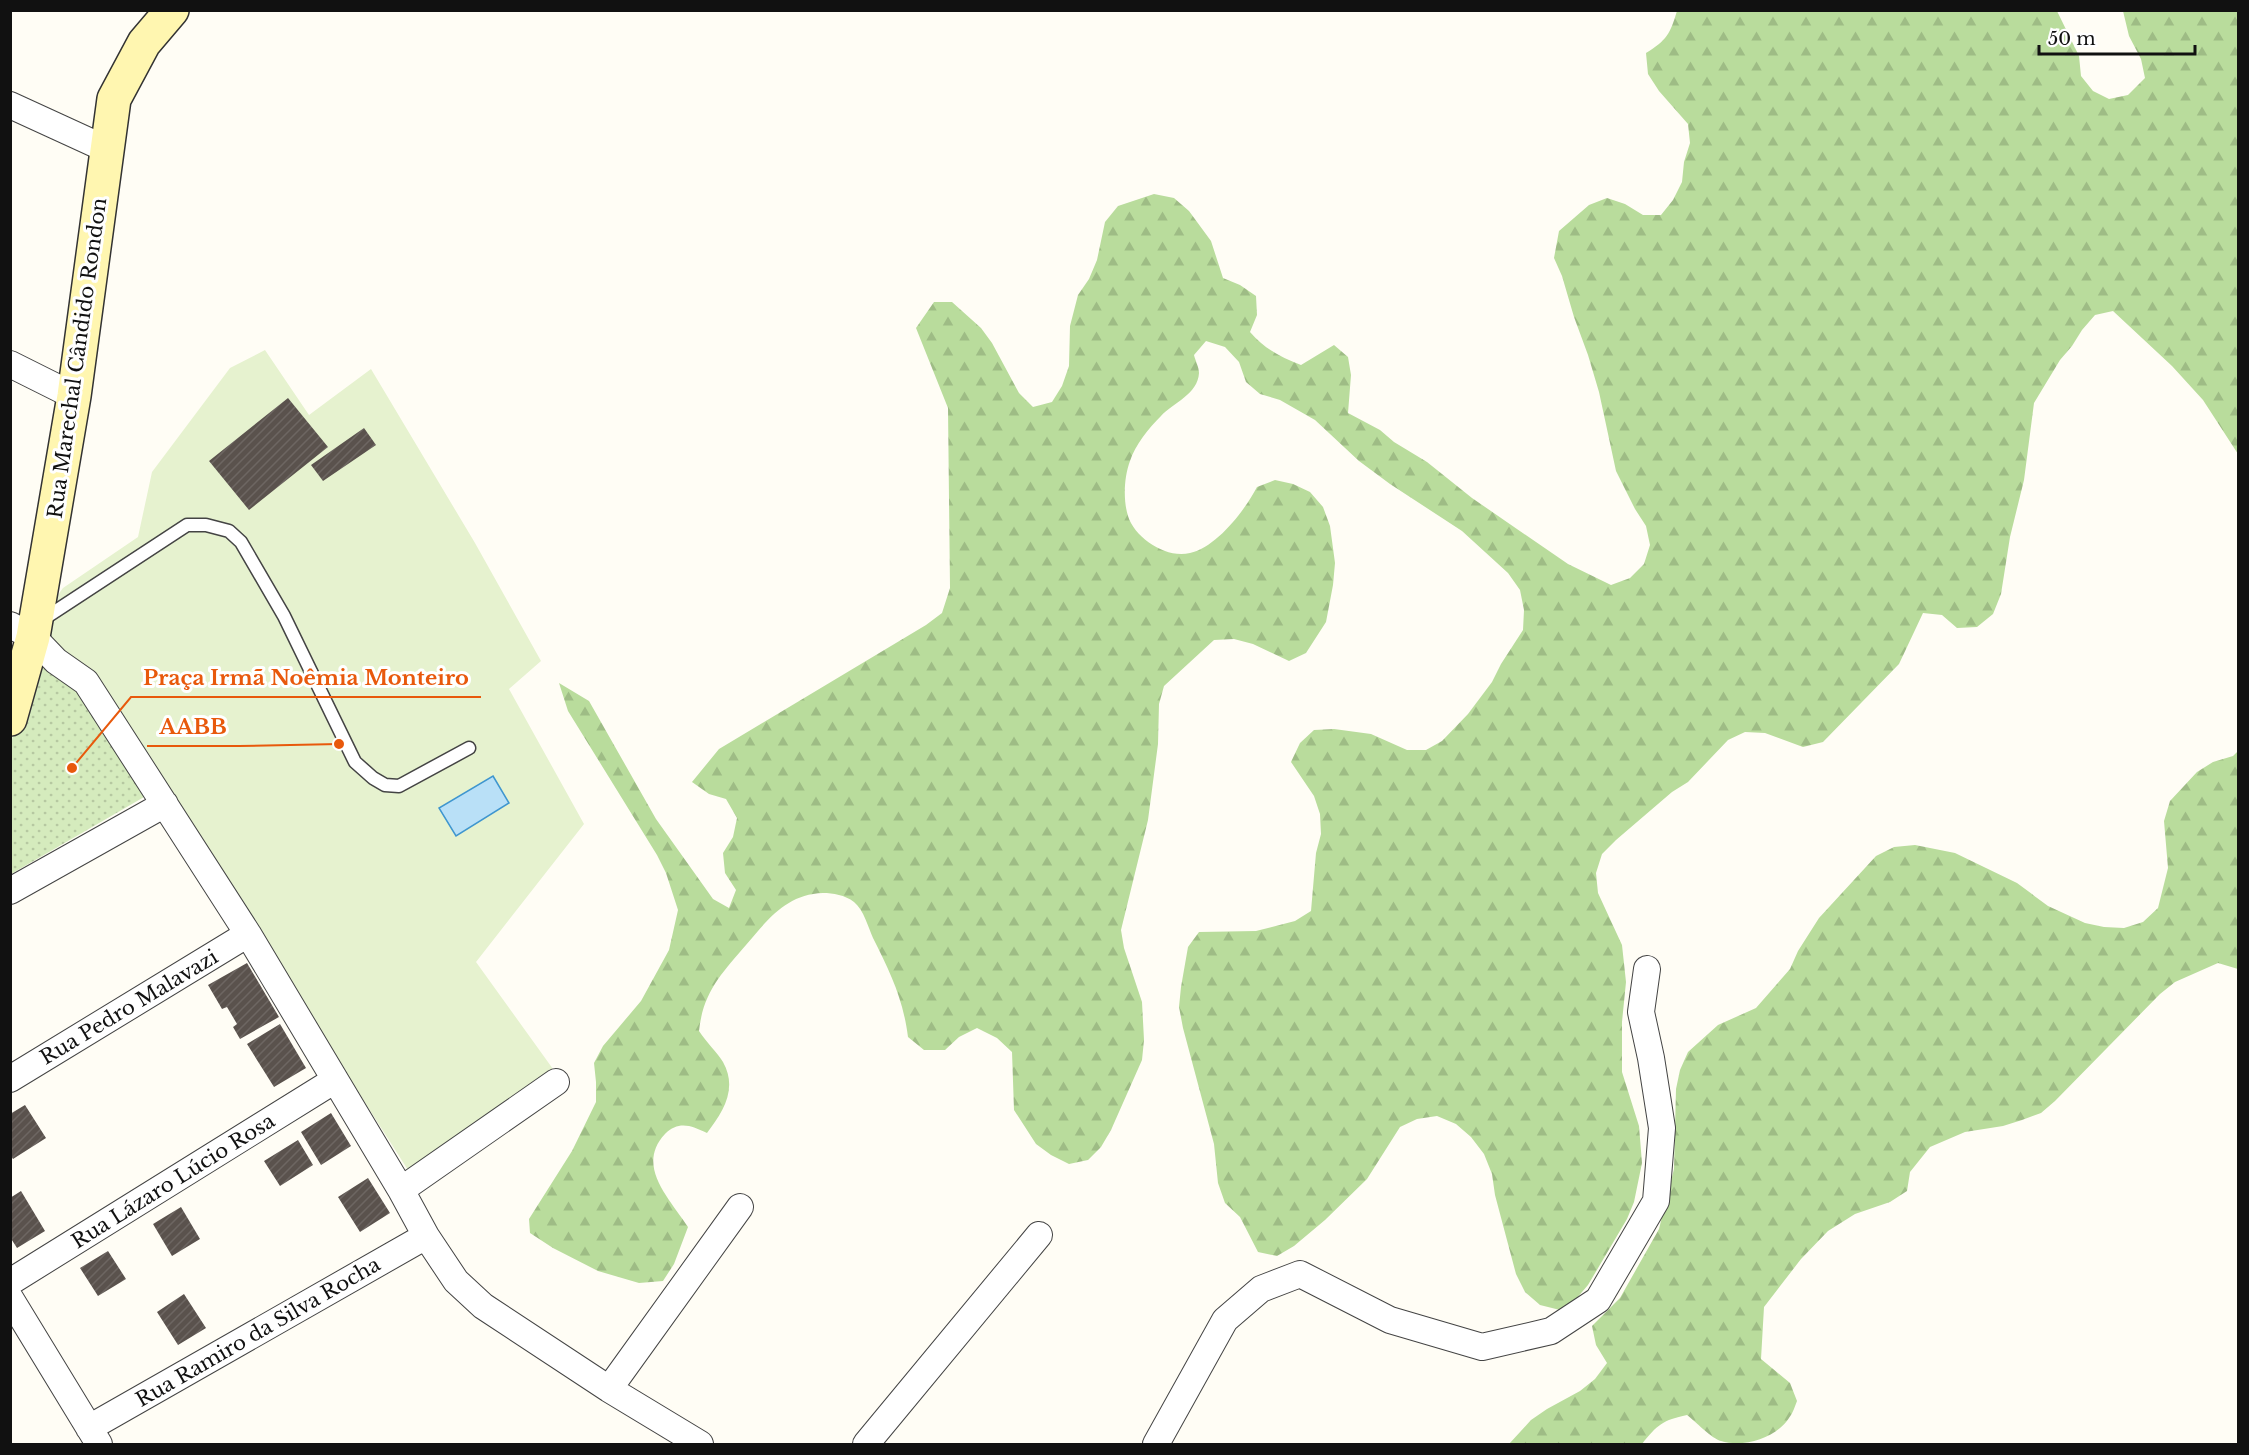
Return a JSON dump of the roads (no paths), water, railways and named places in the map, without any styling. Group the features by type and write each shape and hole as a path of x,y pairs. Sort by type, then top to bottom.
{"street":[{"name":"Rua Marechal Cândido Rondon","path":"10,719 74,396 114,99 144,43 172,10"},
{"path":"10,105 106,149"},
{"path":"10,364 74,396"},
{"path":"26,629 56,661 86,682 248,934 402,1190 426,1236 456,1281 483,1306 609,1389 700,1444"},
{"path":"10,891 165,804"},
{"name":"Rua Pedro Malavazi","path":"10,1079 248,934"},
{"path":"1156,1444 1225,1320 1261,1289 1300,1274 1390,1320 1482,1347 1551,1331 1598,1300 1656,1201 1662,1128 1641,1012 1647,969"},
{"name":"Rua Lázaro Lúcio Rosa","path":"10,1282 335,1080"},
{"path":"402,1190 556,1082"},
{"path":"609,1389 740,1207"},
{"path":"866,1444 1039,1235"},
{"name":"Rua Ramiro da Silva Rocha","path":"94,1436 426,1236"},
{"path":"10,1298 94,1436"}],"lane":[{"path":"26,629 57,613 88,589 187,525 206,525 229,531 241,543 284,616 355,762 385,785 399,786 469,748"}],"water":[{"path":"493,776 509,803 456,836 439,808"}],"place":[{"name":"AABB","path":"339,744"},
{"name":"Praça Irmã Noêmia Monteiro","path":"72,768"}]}
